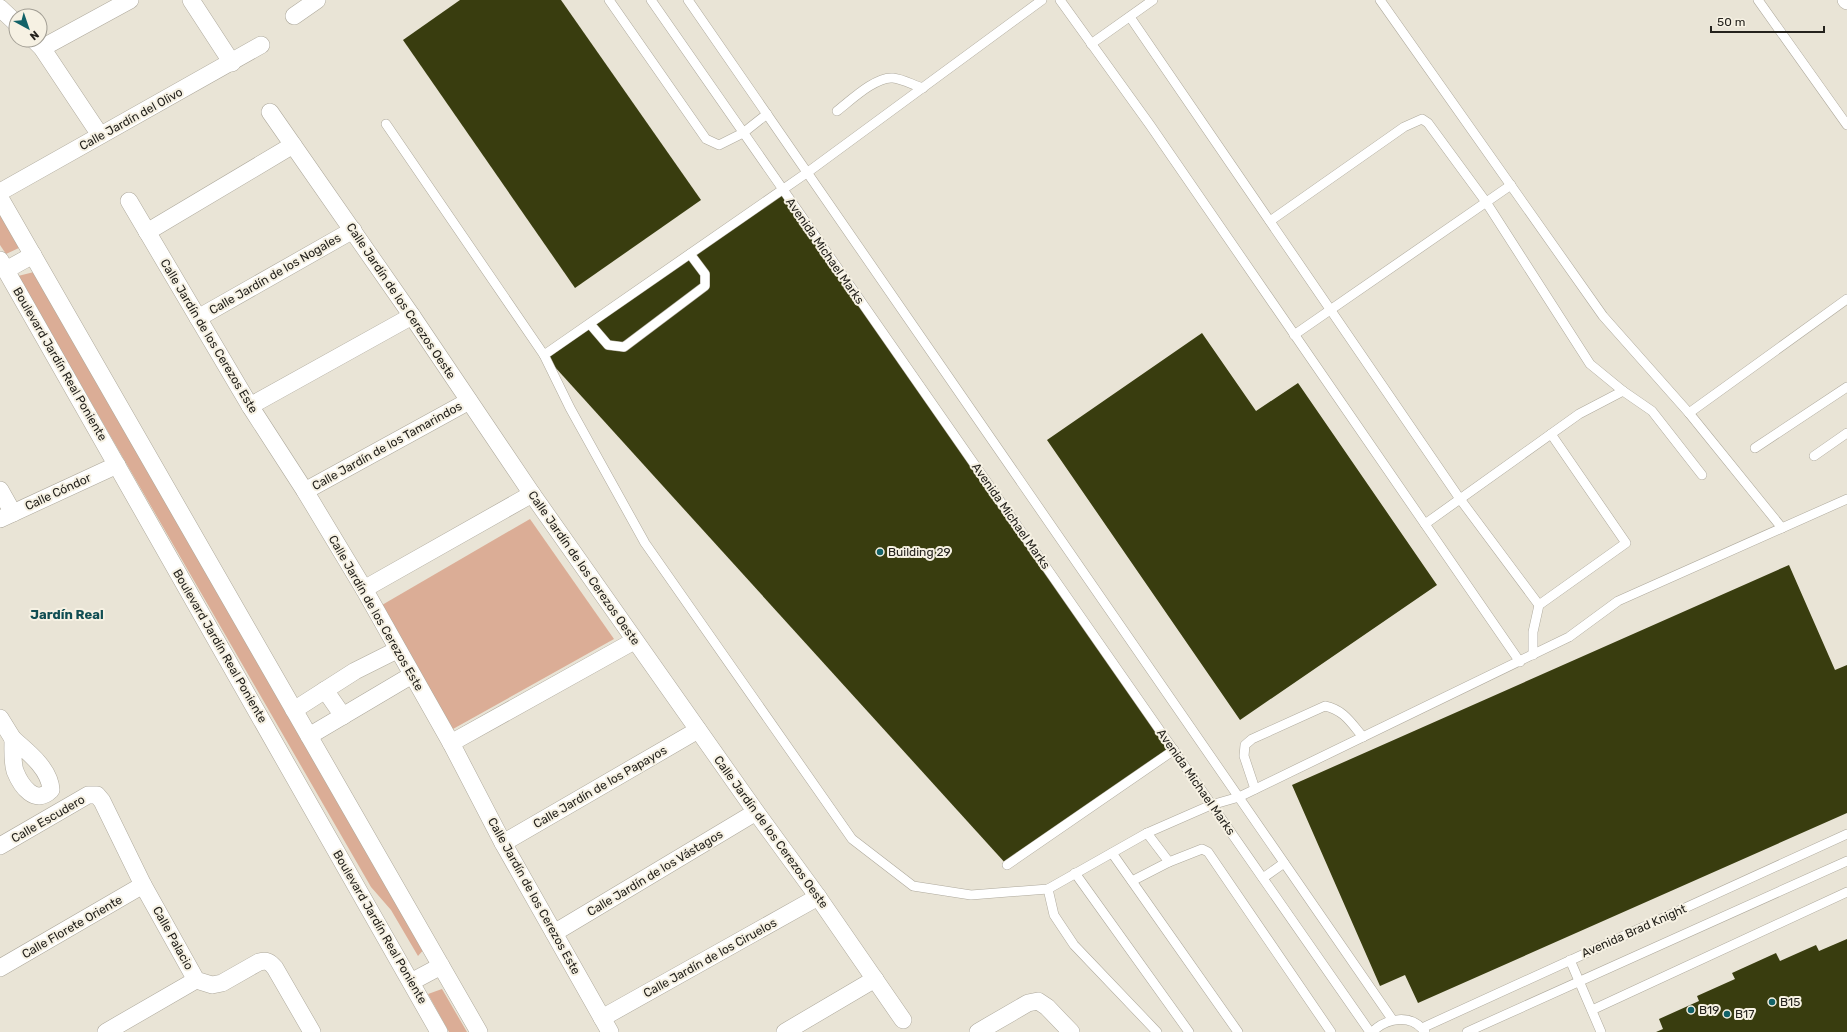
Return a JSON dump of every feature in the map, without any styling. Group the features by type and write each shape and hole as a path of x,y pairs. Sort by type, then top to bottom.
{"street":[{"path":"48,39 130,0"},
{"path":"191,0 232,63"},
{"path":"294,16 317,0"},
{"path":"0,8 8,16"},
{"name":"Calle Jardín del Olivo","path":"0,192 100,135 232,63 261,45"},
{"path":"41,48 100,135"},
{"name":"Calle Jardín de los Cerezos Oeste","path":"270,112 412,316 532,494 634,641 818,897 903,1020"},
{"path":"147,232 293,145"},
{"path":"0,198 479,1032"},
{"name":"Calle Jardín de los Cerezos Este","path":"129,201 250,406 306,491 364,589 397,650 451,743 503,843 606,1025"},
{"name":"Calle Jardín de los Nogales","path":"198,318 352,230"},
{"path":"3,265 33,255"},
{"name":"Boulevard Jardín Real Poniente","path":"3,265 439,1032"},
{"path":"250,406 412,316"},
{"name":"Calle Jardín de los Tamarindos","path":"306,491 469,401"},
{"name":"Calle Cóndor","path":"6,516 117,465"},
{"path":"0,490 6,516"},
{"path":"364,589 532,494"},
{"path":"451,743 634,641"},
{"path":"294,710 355,671 397,650"},
{"path":"309,736 412,675"},
{"path":"325,690 343,716"},
{"path":"0,718 13,739"},
{"name":"Calle Jardín de los Papayos","path":"503,843 698,730"},
{"name":"Calle Escudero","path":"0,846 88,795 96,796"},
{"name":"Calle Palacio","path":"96,796 102,801 143,885 196,980 212,985 222,983 258,962 270,962 275,968 312,1032"},
{"name":"Calle Jardín de los Vástagos","path":"554,932 756,812"},
{"name":"Calle Florete Oriente","path":"0,968 143,885"},
{"name":"Calle Jardín de los Ciruelos","path":"606,1025 818,897"},
{"path":"411,982 441,966"},
{"path":"785,1032 875,979"},
{"path":"106,1032 196,980"},
{"path":"978,1032 1028,1003 1038,1001 1047,1007 1071,1032"}],"lane":[{"path":"609,0 706,139 719,145 743,133 767,114"},
{"name":"Avenida Michael Marks","path":"652,0 782,190 1371,1032"},
{"path":"688,0 1392,1019"},
{"path":"544,355 808,172 1042,0"},
{"path":"1060,0 1150,124 1520,662"},
{"path":"1092,44 1153,0"},
{"path":"1380,0 1603,316 1689,413 1782,528"},
{"path":"1758,0 1847,125"},
{"path":"1130,17 1460,499 1538,605"},
{"path":"837,111 876,82 884,78 894,78 923,88"},
{"path":"1270,221 1404,127 1422,119 1428,123 1486,202 1590,364 1623,392 1652,411 1702,475"},
{"path":"386,124 544,355 570,408 645,543 852,839 913,886 971,895 1048,889 1147,833 1211,804 1239,797 1520,662 1569,637 1618,601 1847,499"},
{"path":"1294,335 1511,185"},
{"path":"590,324 608,346 624,347 705,286 705,274 690,254"},
{"path":"1689,413 1847,299"},
{"path":"1755,448 1847,387"},
{"path":"1425,524 1579,414 1623,392"},
{"path":"1814,456 1847,433"},
{"path":"1533,655 1533,632 1538,605 1626,543 1551,434"},
{"path":"1255,789 1244,756 1245,745 1252,739 1325,706 1336,708 1363,737"},
{"path":"1007,865 1174,750"},
{"path":"1147,833 1169,862"},
{"name":"Avenida Brad Knight","path":"1423,1030 1570,960 1847,834"},
{"path":"1132,881 1169,862 1202,849 1208,852 1330,1032"},
{"path":"1112,853 1238,1032"},
{"name":"Avenida Brad Knight","path":"1467,1032 1847,861"},
{"path":"1263,878 1284,863"},
{"path":"1075,873 1189,1032"},
{"path":"1048,889 1054,915 1074,945 1157,1032"},
{"path":"1592,1010 1847,892"},
{"path":"1570,960 1601,1032"},
{"path":"1371,1032 1380,1024 1392,1019 1408,1020 1423,1030"}],"shaded area":[{"path":"0,214 21,247 6,254 0,245"},
{"path":"34,272 426,947 418,956 391,910 371,887 18,276"},
{"path":"530,519 614,639 453,729 382,605"},
{"path":"442,989 467,1032 449,1032 428,994"}],"building":[{"path":"460,0 561,0 701,200 575,288 403,40"},
{"name":"Building 29","path":"782,190 1174,750 1007,865 544,355"},
{"path":"1202,333 1256,411 1298,383 1437,585 1240,720 1047,440"},
{"path":"1789,565 1835,670 1847,665 1847,813 1418,1003 1405,975 1380,986 1292,785"},
{"path":"1847,939 1847,1032 1656,1032 1663,1029 1659,1019 1699,1001 1697,996 1735,979 1732,973 1776,953 1780,961 1816,945 1819,951"}],"place":[{"name":"Building 29","path":"880,552"},
{"name":"B15","path":"1772,1002"},
{"name":"B19","path":"1691,1010"},
{"name":"B17","path":"1727,1014"}],"district":[{"name":"Jardín Real","path":"67,614"}]}
